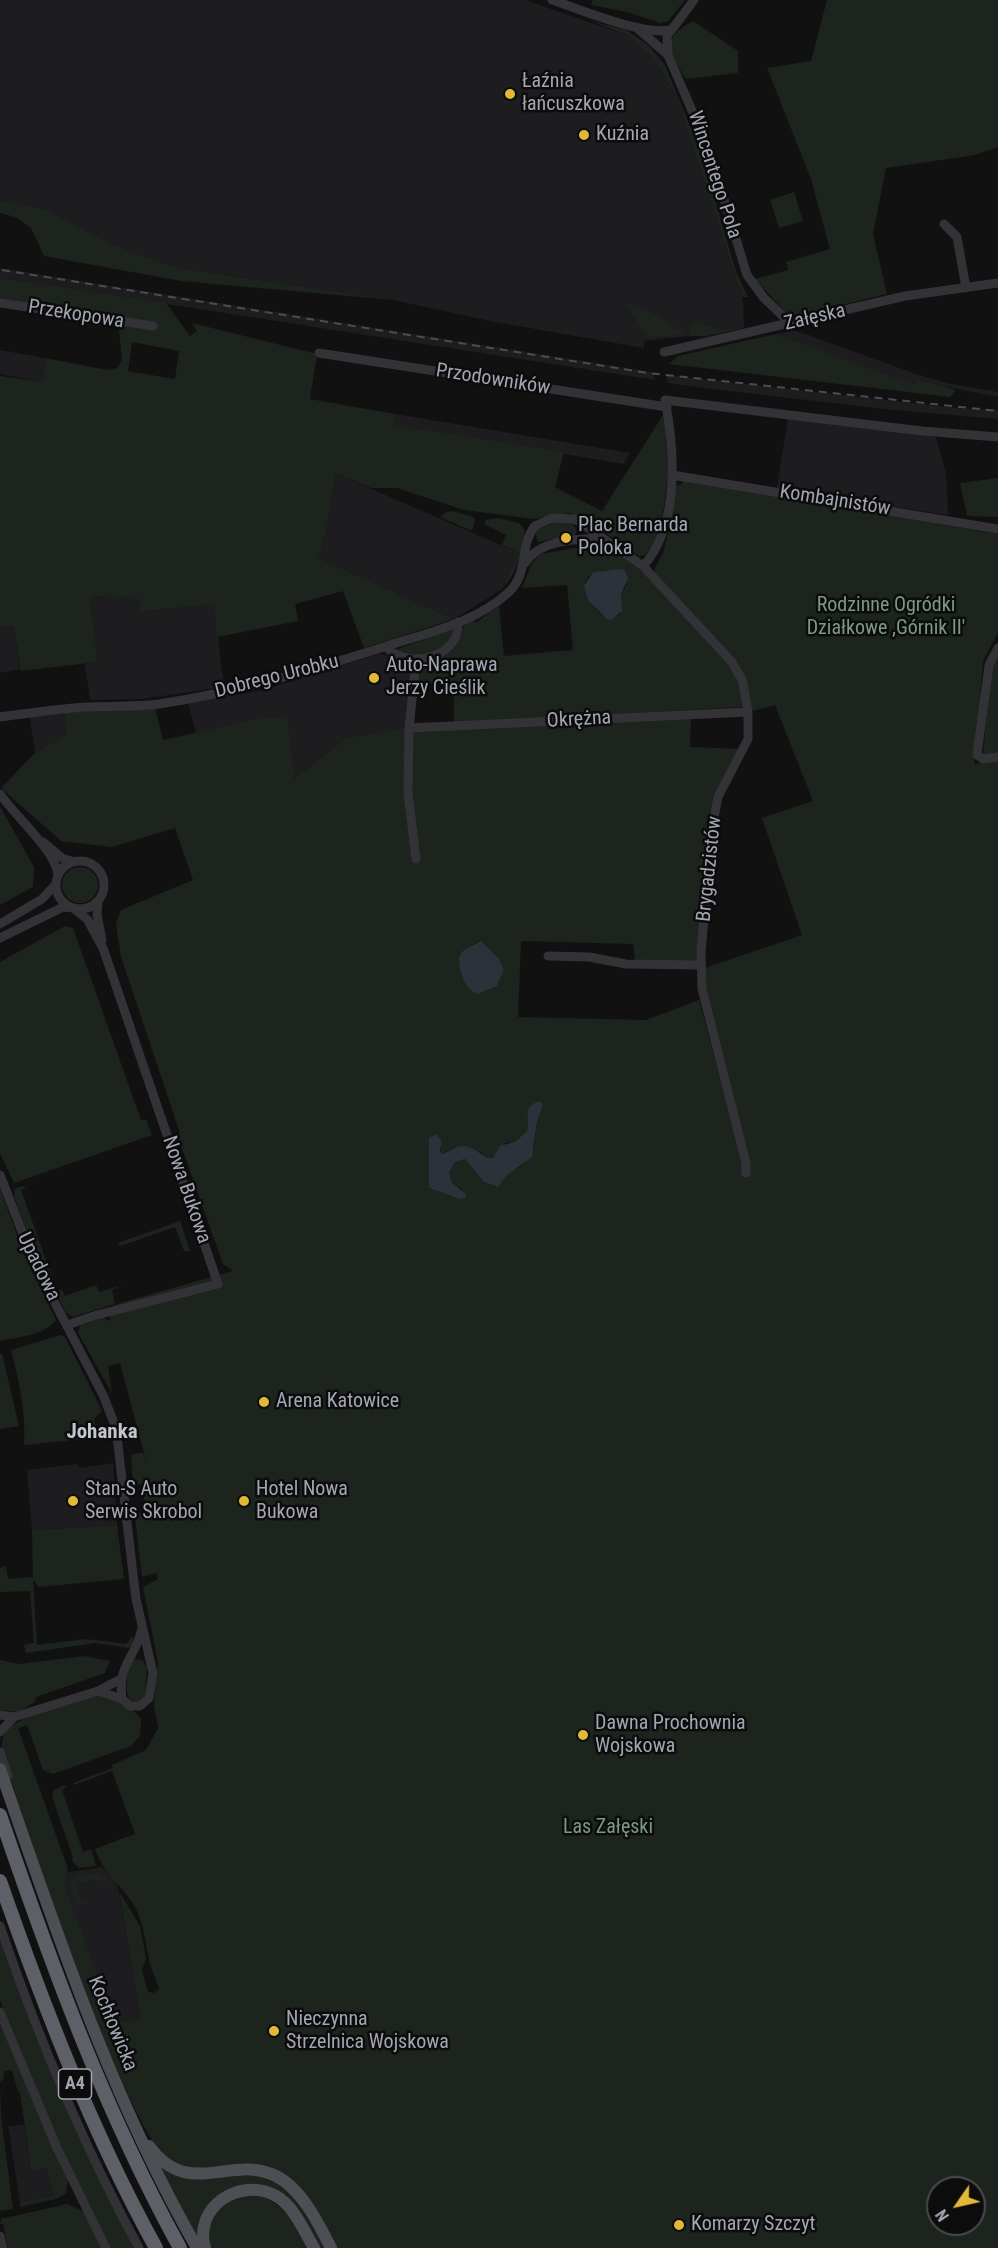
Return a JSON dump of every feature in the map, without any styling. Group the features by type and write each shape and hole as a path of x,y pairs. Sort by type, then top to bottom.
{"highway":[{"name":"A4","path":"0,1815 81,2043 131,2154 180,2248"},
{"name":"A4","path":"0,1881 76,2085 108,2156 156,2248"}],"main road":[{"name":"Kochłowicka","path":"0,1768 82,2003 129,2117 197,2248"},
{"path":"129,2117 157,2157 177,2170 200,2175 263,2172 285,2182 300,2198 331,2248"},
{"path":"205,2248 203,2229 217,2203 235,2192 256,2189 277,2196 285,2203 315,2248"}],"street":[{"name":"Wincentego Pola","path":"552,0 659,33 670,30"},
{"path":"668,55 665,44 670,30 686,14 694,0"},
{"name":"Wincentego Pola","path":"636,27 668,55 706,141 747,274 764,298 790,324"},
{"path":"944,224 957,237 966,288"},
{"name":"Załęska","path":"664,352 905,296 998,283"},
{"name":"Przekopowa","path":"0,303 153,326"},
{"name":"Przodowników","path":"319,353 666,403 998,437"},
{"path":"546,546 537,544 530,535 531,530 541,522 563,517 575,519 643,566 655,553 664,531 672,475 666,403"},
{"name":"Kombajnistów","path":"672,475 998,529"},
{"path":"574,540 580,530 575,519"},
{"name":"Dobrego Urobku","path":"524,565 530,535"},
{"name":"Dobrego Urobku","path":"0,717 67,709 165,703 270,682 386,647 458,622 510,592 533,553 546,546 574,540 604,538"},
{"name":"Brygadzistów","path":"643,566 732,662 743,682 748,712 748,739 718,797 712,829 700,965 702,989 746,1163 746,1173"},
{"path":"386,647 397,654 431,658 446,649 457,633 458,622"},
{"path":"998,648 989,665 977,755 983,759 998,757"},
{"path":"416,658 409,728 408,793 417,858"},
{"name":"Okrężna","path":"409,728 748,712"},
{"path":"0,794 37,838 56,866 59,898 72,908"},
{"path":"0,938 61,908 84,909 98,902 104,891 101,873 90,863 74,862 62,858 37,838"},
{"path":"58,875 64,867 74,862"},
{"path":"0,924 42,899 56,885"},
{"name":"Nowa Bukowa","path":"67,1325 218,1284 104,948 97,915 98,902"},
{"name":"Nowa Bukowa","path":"72,908 87,919 104,948"},
{"path":"548,956 589,957 626,964 700,965"},
{"name":"Upadowa","path":"0,1174 29,1253 103,1395 116,1428 136,1599 142,1628 146,1635 153,1678 147,1702 135,1707 122,1699"},
{"path":"98,1691 122,1699 121,1679 127,1659 135,1652 142,1628"},
{"path":"135,1652 149,1658"},
{"path":"0,1715 14,1717 98,1691 121,1679"},
{"path":"0,1732 14,1717"},
{"name":"Kochłowicka","path":"0,1752 13,1792 13,1805"},
{"path":"0,1926 67,2101 139,2248"},
{"path":"0,2012 57,2148 106,2248"},
{"path":"0,2236 3,2248"}],"shaded area":[{"path":"0,0 525,0 629,36 654,59 676,95 743,301 744,328 721,329 692,320 689,336 644,341 644,348 495,322 393,300 179,268 111,244 47,210 0,200"},
{"path":"0,268 652,372 655,380 0,278"},
{"path":"794,330 919,375 951,384 998,392 998,397 917,381 916,386 776,334"},
{"path":"0,350 45,358 43,382 0,374"},
{"path":"666,375 955,408 998,410 998,419 884,409 703,388 668,383"},
{"path":"395,414 630,453 624,464 393,425"},
{"path":"788,417 933,435 936,438 946,474 948,515 777,489"},
{"path":"335,473 519,553 504,584 493,595 454,619 319,558 328,523"},
{"path":"625,570 628,579 621,594 622,611 612,620 607,619 588,600 584,586 593,572"},
{"path":"90,596 140,598 142,612 214,604 224,687 142,699 90,700 85,664 98,662"},
{"path":"13,626 20,669 0,673 0,628"},
{"path":"379,654 413,661 407,727 346,738 294,779 196,733 188,702 259,691"},
{"path":"64,712 67,734 35,753 30,717"},
{"path":"481,941 499,959 504,970 497,986 478,994 466,984 461,973 459,957 463,951"},
{"path":"539,1101 543,1105 537,1122 532,1157 506,1176 498,1187 484,1182 465,1159 455,1162 449,1173 452,1183 466,1194 465,1198 460,1199 429,1188 429,1138 436,1134 442,1142 440,1150 442,1154 461,1146 493,1158 500,1146 516,1141 527,1131 528,1109 533,1103"},
{"name":"Stan-S Auto Serwis Skrobol","path":"113,1463 117,1525 32,1530 27,1470 78,1464 79,1468"},
{"path":"102,1867 117,1882 142,2024 113,2028 55,1874"},
{"path":"24,2125 31,2171 47,2169 53,2195 20,2202 8,2126"}],"green space":[{"path":"593,0 685,0 668,21 660,23 627,12 591,5"},
{"path":"827,0 998,0 998,147 975,155 886,168 873,234 887,294 790,317 755,279 788,270 786,262 830,249 811,179 767,68 811,61"},
{"path":"591,21 626,30 647,44 665,65 704,161 736,272 748,297 742,297 676,95 654,59 629,36"},
{"path":"693,21 738,51 738,73 686,79 670,47 675,34"},
{"path":"794,192 803,221 779,228 770,200"},
{"path":"0,200 47,210 111,244 179,268 393,300 181,281 44,256 31,228 15,217 0,213"},
{"path":"0,278 166,303 190,336 197,331 192,323 317,354 310,399 395,414 394,425 564,452 555,487 602,511 665,412 668,473 664,507 656,543 645,555 639,556 582,517 569,513 534,519 464,510 397,488 371,488 335,473 328,523 319,558 454,619 364,648 343,591 295,604 298,621 217,637 214,604 141,612 139,598 90,596 98,662 21,671 13,626 0,628 0,376 43,382 45,358 107,370 117,368 122,360 118,318 0,299","holes":["132,342 179,351 175,379 128,371"]},
{"path":"625,302 651,312 686,334 648,338"},
{"path":"692,320 721,329 744,328 706,336 689,336"},
{"path":"776,334 915,385 918,380 956,390 950,397 669,364 678,356"},
{"path":"998,478 998,517 967,516 960,483"},
{"name":"Las Załęski","path":"683,480 998,534 998,632 983,661 974,764 998,761 998,2248 335,2248 283,2176 183,2168 174,2165 155,2143 131,2100 78,1973 1,1750 4,1731 11,1726 49,1709 88,1697 103,1696 115,1700 133,1710 141,1719 140,1736 131,1746 53,1774 43,1770 27,1725 18,1728 68,1869 64,1885 115,2023 141,2019 119,1891 140,1926 146,1958 142,1970 148,1992 154,1993 159,1989 151,1967 143,1927 134,1905 107,1871 95,1849 135,1834 112,1771 74,1785 73,1783 113,1768 112,1765 146,1750 158,1728 154,1705 158,1663 143,1587 158,1579 157,1573 142,1577 135,1517 145,1508 143,1485 133,1483 131,1455 143,1452 147,1464 120,1363 108,1366 112,1393 78,1333 80,1326 104,1318 111,1321 108,1309 120,1303 233,1271 223,1264 177,1134 180,1133 121,957 116,924 121,910 193,880 175,828 112,847 61,841 1,788 35,753 67,734 64,712 155,708 163,740 257,719 287,717 294,779 346,738 407,727 691,717 690,747 741,749 710,826 697,962 635,961 633,944 521,941 518,1017 646,1020 699,1000 730,1116 705,987 705,968 802,935 762,818 813,801 775,705 752,711 748,685 741,671 654,571 663,553 670,525 675,487 682,484","holes":["481,941 499,959 504,970 497,986 482,993 464,981 460,964 461,956 475,944","539,1101 543,1107 537,1122 534,1147 524,1164 505,1176 498,1187 484,1182 465,1159 455,1162 449,1173 452,1183 463,1190 455,1197 429,1188 429,1141 438,1136 442,1154 454,1148 481,1152 484,1156 493,1158 505,1143 516,1141 527,1131 529,1109"]},
{"path":"453,511 473,517 475,521 472,531 440,517 446,512"},
{"path":"498,518 519,523 525,530 519,558 513,575 501,589 493,595 504,584 519,553 502,545 506,535 484,524 486,520"},
{"path":"555,522 573,523 577,532 575,535 538,542 535,531"},
{"path":"597,544 607,546 646,574 726,660 739,679 743,707 454,723 454,683 416,684 419,665 445,655 453,649 466,624 473,617 475,623 499,606 504,656 573,650 567,585 522,588 532,563 541,554","holes":["603,570 610,571 627,584 621,594 620,614 612,620 593,605 585,582 590,575"]},
{"path":"453,629 447,645 433,652 415,654 398,653 395,650"},
{"name":"Rodzinne Ogródki Działkowe ,Górnik II'","path":"998,652 998,753 983,755 991,665"},
{"path":"0,806 34,867 33,887 0,905"},
{"path":"80,867 93,872 98,885 93,898 80,903 67,898 62,885 67,872"},
{"path":"65,926 73,928 141,1120 146,1120 152,1135 14,1183 0,1153 0,962"},
{"path":"23,1186 26,1188 21,1190 57,1291 62,1290 65,1296 96,1285 99,1292 123,1285 112,1290 115,1304 73,1317 66,1313 33,1248 14,1196 15,1189"},
{"path":"0,1189 24,1254 56,1320 39,1332 0,1341"},
{"path":"180,1221 190,1251 184,1251 175,1227 120,1246 118,1243"},
{"path":"60,1335 65,1337 102,1411 94,1419 98,1432 108,1429 111,1436 24,1445 21,1397 11,1350"},
{"path":"2,1353 19,1426 0,1429 0,1354"},
{"path":"117,1525 124,1579 38,1587 33,1579 37,1645 86,1639 126,1644 133,1636 130,1648 96,1643 26,1653 24,1645 34,1643 30,1591 0,1592 0,1568 6,1566 8,1579 33,1577 32,1530"},
{"path":"84,1656 110,1661 105,1673 36,1697 35,1702 18,1712 0,1710 0,1660 19,1664"},
{"path":"135,1659 142,1660 147,1667 145,1695 138,1702 130,1700 127,1685 128,1673"},
{"path":"64,1785 66,1787 62,1790 83,1852 91,1849 96,1866 79,1868 72,1861 73,1857 52,1797 54,1790"},
{"path":"96,1873 106,1878 106,1883 103,1884 102,1879 77,1883 81,1902 87,1901 88,1904 77,1904 72,1890 73,1879 75,1876"},
{"path":"0,1938 135,2248 111,2248 62,2151 0,2001"},
{"path":"0,2023 68,2180 66,2193 56,2199 20,2207 20,2202 53,2195 47,2169 31,2171 20,2092 18,2092 12,2070 4,2071 4,2078 0,2082"},
{"path":"0,2085 1,2116 13,2209 0,2211"},
{"path":"157,2162 236,2176 264,2176 283,2185 297,2199 327,2248 319,2248 282,2196 225,2192 198,2240"},
{"path":"254,2193 274,2202 288,2214 310,2248 209,2248 210,2225 218,2210 233,2200"},
{"path":"67,2204 83,2211 103,2248 8,2248 3,2224 0,2224 1,2219"}],"railway":[{"path":"2,270 648,373 998,411"}],"place":[{"name":"Łaźnia łańcuszkowa","path":"510,94"},
{"name":"Kuźnia","path":"584,135"},
{"name":"Plac Bernarda Poloka","path":"566,538"},
{"name":"Auto-Naprawa Jerzy Cieślik","path":"374,678"},
{"name":"Arena Katowice","path":"264,1402"},
{"name":"Stan-S Auto Serwis Skrobol","path":"73,1501"},
{"name":"Hotel Nowa Bukowa","path":"244,1501"},
{"name":"Dawna Prochownia Wojskowa","path":"583,1735"},
{"name":"Nieczynna Strzelnica Wojskowa","path":"274,2031"},
{"name":"Komarzy Szczyt","path":"679,2225"}],"district":[{"name":"Johanka","path":"102,1433"}]}
